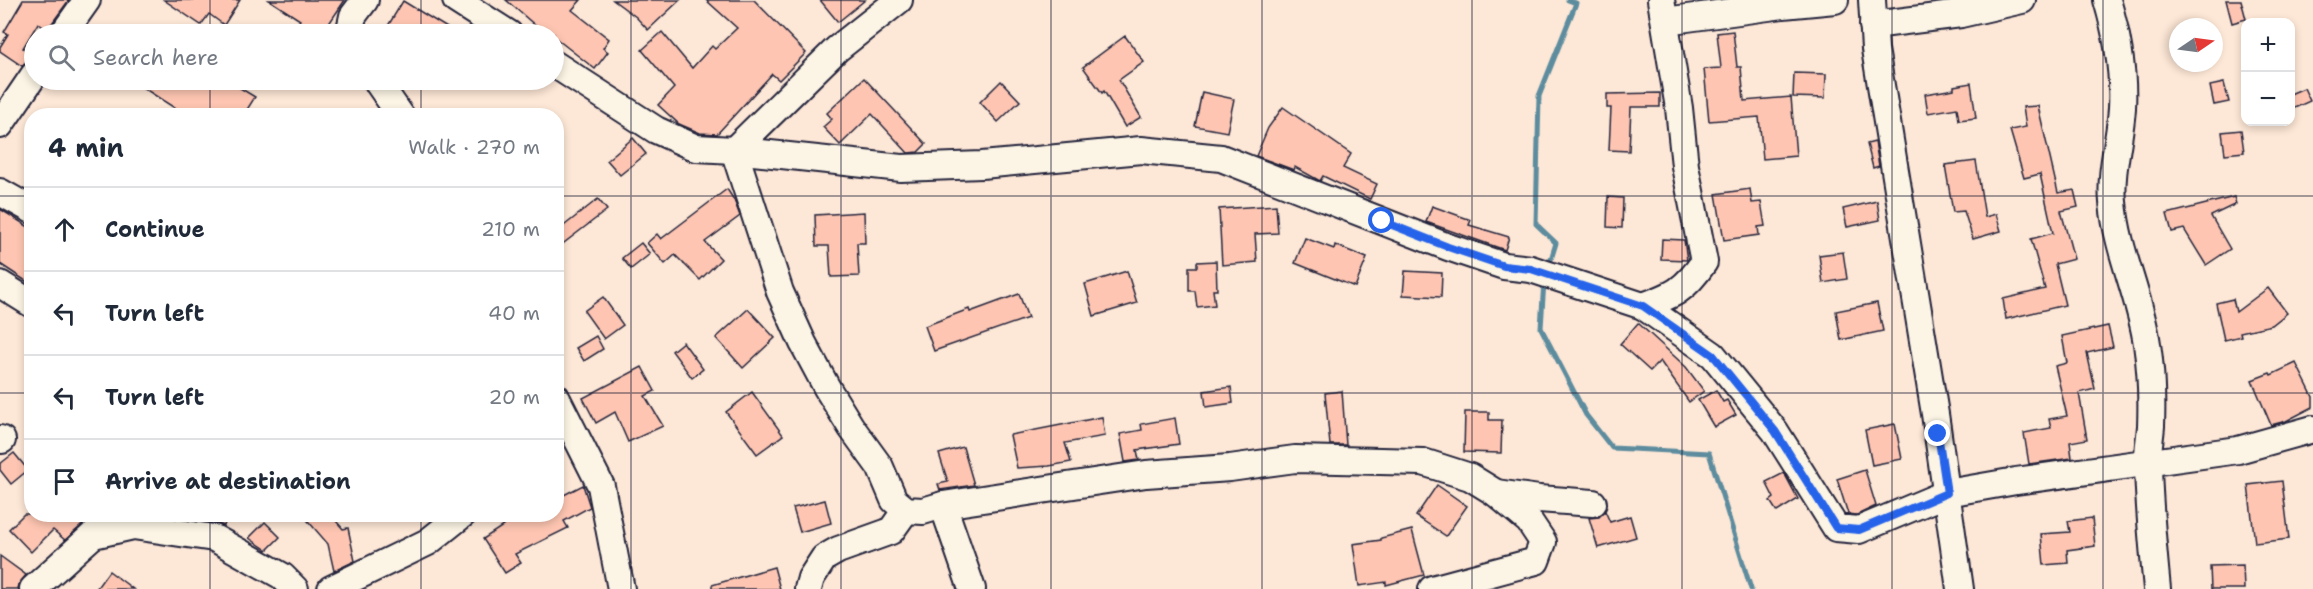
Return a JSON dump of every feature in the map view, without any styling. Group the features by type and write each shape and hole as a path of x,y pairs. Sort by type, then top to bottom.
{"street":[{"path":"70,24 87,0"},
{"path":"351,24 353,16 365,0"},
{"path":"456,0 493,24"},
{"path":"734,150 837,49 900,0"},
{"path":"1643,306 1671,296 1692,280 1704,262 1685,166 1679,108 1663,10 1835,0"},
{"path":"1960,589 1947,493 1875,49 1873,12 1961,14 2022,0"},
{"path":"2107,0 2116,30 2122,105 2119,144 2112,180 2113,204 2120,244 2140,309 2147,344 2151,424 2148,464 2150,523 2157,589"},
{"path":"564,70 656,130 696,148 901,168 982,165 1141,150 1221,158 1448,247 1504,266 1531,269 1643,306 1713,355 1775,431 1836,528 1859,530 1947,493 2238,450 2313,429"},
{"path":"0,125 24,90"},
{"path":"383,90 395,108"},
{"path":"734,150 780,292 803,343 851,427 880,467 894,500 906,510 923,511 943,505 1146,474 1230,468 1295,459 1424,462 1470,477 1496,494 1529,521 1543,542 1536,561 1432,589"},
{"path":"0,192 24,206"},
{"path":"0,284 24,299"},
{"path":"565,434 601,486 621,589"},
{"path":"1496,494 1539,500 1593,503"},
{"path":"943,505 972,589"},
{"path":"808,589 824,558 838,550 891,531 906,510"},
{"path":"331,589 428,542 453,522"},
{"path":"33,589 93,535 133,526 214,538 282,576 295,589"}],"building":[{"path":"23,0 69,0 51,24 24,24 24,64 22,66 0,51 8,34 4,32"},
{"path":"164,0 240,0 225,24 209,14 200,24"},
{"path":"269,0 345,0 329,24 297,24 300,20"},
{"path":"506,0 581,0 572,10 609,39 603,48 608,52 595,69 564,45 564,24 534,24"},
{"path":"613,0 680,0 648,30 636,17"},
{"path":"706,0 754,0 806,53 779,80 772,74 717,134 700,133 679,124 658,105 674,88 642,50 662,32 692,68 712,46 715,49 737,28"},
{"path":"820,0 865,0 838,22"},
{"path":"2226,0 2241,0 2246,18 2232,23"},
{"path":"403,1 441,24 389,24"},
{"path":"1733,31 1737,67 1741,67 1744,101 1791,97 1796,156 1763,159 1759,117 1709,121 1704,69 1721,68 1717,33"},
{"path":"1125,36 1144,62 1119,80 1141,117 1125,127 1104,91 1102,93 1083,67"},
{"path":"1794,73 1826,74 1825,98 1793,97"},
{"path":"864,78 926,144 918,152 908,153 872,114 840,145 823,127 832,119 827,113"},
{"path":"1001,81 1020,101 998,122 980,102"},
{"path":"1971,83 1976,118 1959,120 1957,108 1928,113 1925,94 1954,89 1954,86"},
{"path":"2224,83 2229,102 2214,105 2210,86"},
{"path":"2304,88 2310,101 2295,108 2295,92"},
{"path":"147,90 243,90 255,97 248,108 175,108"},
{"path":"1202,92 1234,99 1227,132 1195,126"},
{"path":"1660,93 1660,107 1631,107 1629,151 1609,150 1611,108 1607,108 1607,94"},
{"path":"2038,106 2058,193 2074,190 2078,207 2061,211 2074,259 2055,264 2065,305 2006,319 2003,299 2045,289 2031,239 2053,233 2040,174 2024,178 2010,130 2026,127 2023,107"},
{"path":"1283,107 1351,154 1343,168 1377,184 1370,199 1323,176 1320,181 1295,167 1294,170 1256,156 1268,128"},
{"path":"2241,130 2244,152 2225,154 2222,132"},
{"path":"633,138 646,154 620,175 607,160"},
{"path":"1875,142 1879,166 1873,168 1867,144"},
{"path":"1976,161 1985,217 1996,214 2001,231 1973,239 1964,211 1953,212 1945,165"},
{"path":"727,189 740,216 705,242 721,259 700,280 675,255 665,264 647,243 657,234 661,239"},
{"path":"1750,189 1752,203 1761,202 1765,226 1758,227 1759,235 1724,240 1716,194"},
{"path":"1608,197 1623,198 1622,228 1607,227"},
{"path":"2234,197 2236,204 2211,216 2230,249 2206,265 2184,229 2172,232 2167,214"},
{"path":"598,199 607,210 564,243 564,226"},
{"path":"1877,201 1880,220 1847,227 1843,209"},
{"path":"1276,205 1278,233 1255,234 1257,262 1222,265 1219,209"},
{"path":"1432,206 1471,220 1469,225 1509,237 1505,250 1426,222"},
{"path":"0,209 24,224 24,280 0,264"},
{"path":"864,212 865,243 857,243 859,276 831,277 829,246 816,246 815,215"},
{"path":"1305,238 1334,249 1335,245 1367,258 1355,287 1295,263"},
{"path":"1662,239 1684,240 1687,260 1661,259"},
{"path":"641,243 650,254 631,269 622,258"},
{"path":"1843,252 1847,279 1823,283 1819,255"},
{"path":"1216,261 1217,290 1213,290 1215,305 1197,307 1195,291 1189,291 1189,267 1197,267 1197,262"},
{"path":"1127,271 1137,303 1094,316 1085,284"},
{"path":"1405,271 1442,273 1441,297 1403,295"},
{"path":"2268,288 2287,313 2272,325 2240,332 2241,336 2224,340 2216,303 2233,299 2236,312"},
{"path":"1019,294 1028,318 934,351 925,326 969,309 970,312"},
{"path":"603,297 623,325 604,339 584,311"},
{"path":"1877,303 1883,331 1841,340 1836,311"},
{"path":"748,309 775,338 743,368 716,338"},
{"path":"1638,323 1686,367 1704,391 1689,402 1660,361 1650,371 1620,344"},
{"path":"2108,326 2113,347 2087,353 2095,389 2079,393 2087,439 2070,442 2072,458 2029,464 2024,433 2051,428 2049,419 2067,416 2055,366 2067,363 2062,336"},
{"path":"596,336 603,349 584,361 576,348"},
{"path":"683,342 703,369 692,378 672,351"},
{"path":"2296,363 2313,397 2313,407 2286,421 2271,425 2252,380 2270,373 2271,375"},
{"path":"642,367 655,391 645,396 663,426 628,442 615,412 596,423 583,398"},
{"path":"1231,387 1233,403 1206,407 1204,391"},
{"path":"1716,390 1723,402 1727,400 1736,415 1714,427 1698,400"},
{"path":"1342,391 1346,445 1330,445 1325,393"},
{"path":"752,392 783,435 757,454 726,412"},
{"path":"1465,412 1489,412 1489,420 1502,420 1501,453 1464,452"},
{"path":"1102,417 1105,436 1065,443 1071,462 1017,468 1010,435"},
{"path":"1175,418 1179,444 1137,450 1139,460 1125,462 1120,434 1142,430 1141,424"},
{"path":"1895,424 1902,459 1872,465 1865,430"},
{"path":"963,447 974,485 940,490 938,484 948,482 939,454"},
{"path":"14,453 24,465 24,473 11,484 0,470 0,464"},
{"path":"1865,470 1876,506 1857,515 1848,514 1837,479"},
{"path":"1784,473 1798,499 1777,512 1770,501 1774,498 1766,482"},
{"path":"2282,481 2289,539 2255,543 2248,485"},
{"path":"583,485 590,507 564,521 564,495"},
{"path":"1437,485 1467,506 1446,536 1416,516"},
{"path":"825,500 831,523 800,532 793,508"},
{"path":"1605,511 1610,522 1630,516 1636,537 1598,548 1589,518 1599,517"},
{"path":"24,514 24,522 86,522 65,540 53,530 31,552 9,529"},
{"path":"2092,518 2095,546 2067,550 2068,563 2044,565 2041,534 2070,532 2068,521"},
{"path":"564,521 568,528 515,554 521,563 505,573 483,539 509,522"},
{"path":"209,522 225,522 224,526"},
{"path":"265,522 280,537 267,550 249,538"},
{"path":"309,522 337,522 343,529 348,528 355,561 334,571 328,544"},
{"path":"1412,530 1424,575 1386,585 1386,582 1359,586 1353,544 1381,540 1381,538"},
{"path":"0,556 26,575 18,589 0,589"},
{"path":"2243,565 2244,589 2211,589 2210,566"},
{"path":"774,567 780,589 712,589 712,585"},
{"path":"109,571 133,589 96,589"}],"waterway":[{"path":"1549,266 1556,243 1536,224 1539,96 1576,3 1568,0"},
{"path":"1544,281 1541,328 1586,415 1612,448 1709,453 1751,589"}],"route":[{"path":"1382,221 1504,266 1531,269 1643,306 1713,355 1775,431 1836,528 1859,530 1947,493 1938,434"}]}
